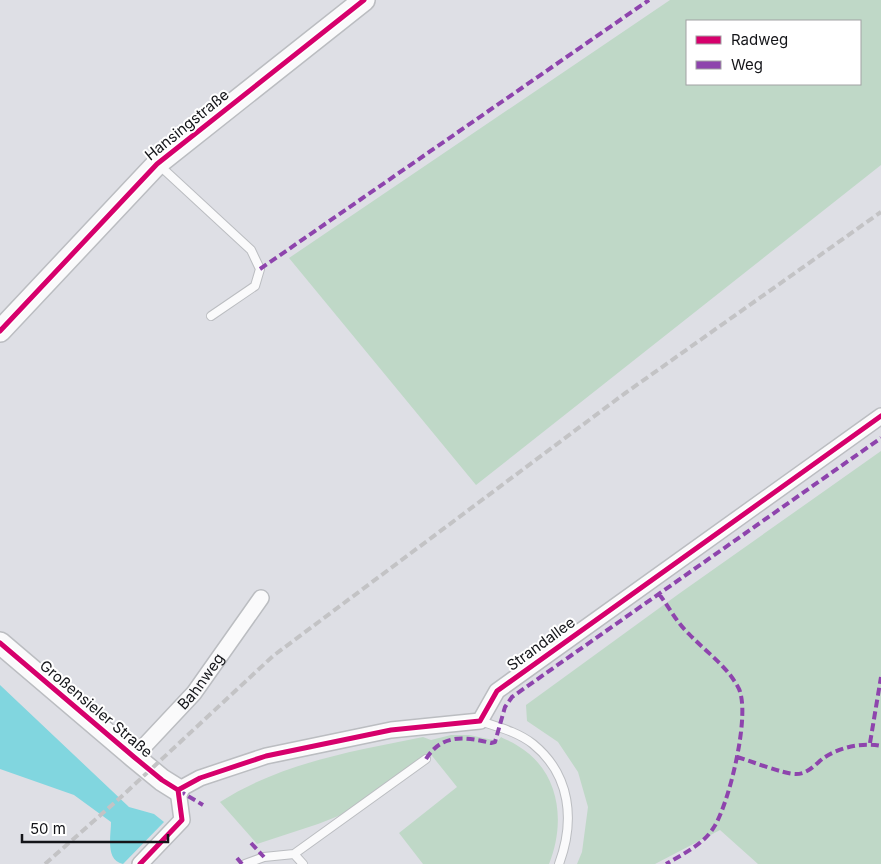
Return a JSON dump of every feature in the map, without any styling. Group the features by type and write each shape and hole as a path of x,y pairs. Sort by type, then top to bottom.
{"street":[{"name":"Hansingstraße","path":"0,331 157,164 364,0"},
{"name":"Strandallee","path":"480,721 497,691 881,416"},
{"name":"Bahnweg","path":"134,757 194,693 261,598"},
{"name":"Großensieler Straße","path":"0,643 134,757 162,780 178,790"},
{"path":"140,864 182,820 178,790 200,778 266,756 390,730 480,721"}],"lane":[{"path":"157,164 251,250 260,269 255,286 211,316"},
{"path":"480,721 511,731 533,744 552,764 563,784 568,808 568,830 559,864"},
{"path":"245,864 264,857 294,854 426,759"},
{"path":"294,854 303,864"}],"green space":[{"path":"670,0 881,0 881,165 476,485 289,258"},
{"path":"881,451 881,864 758,864 720,830 655,864 577,864 582,852 588,807 578,772 558,742 527,721 526,705"},
{"path":"451,735 469,735 498,741 501,737 532,757 543,769 551,783 558,815 554,848 549,864 423,864 399,833 457,787 429,752 346,813 257,844 220,802 268,777 318,760 423,737 431,740"}],"water":[{"path":"0,685 129,807 154,814 164,822 123,864 117,862 111,853 111,822 74,795 0,769"}],"railway":[{"path":"45,864 121,797 273,656 624,394 881,212"}],"marked path":[{"path":"260,269 649,0"},
{"path":"426,759 439,745 455,739 495,742 505,707 512,697 881,438"},
{"path":"659,594 685,630 722,665 738,687 742,699 741,736 732,779 720,815 705,839 666,864"},
{"path":"870,743 881,677"},
{"path":"737,757 775,770 801,774 831,753 845,748 860,745 881,746"},
{"path":"178,790 203,805"},
{"path":"251,843 264,857"},
{"path":"237,858 242,864"}],"cycle path":[{"path":"0,331 157,164 364,0"},
{"path":"178,790 200,778 266,756 391,730 480,721 497,691 881,416"},
{"path":"0,643 134,757 162,780 178,790"},
{"path":"140,864 182,820 178,790"}]}
